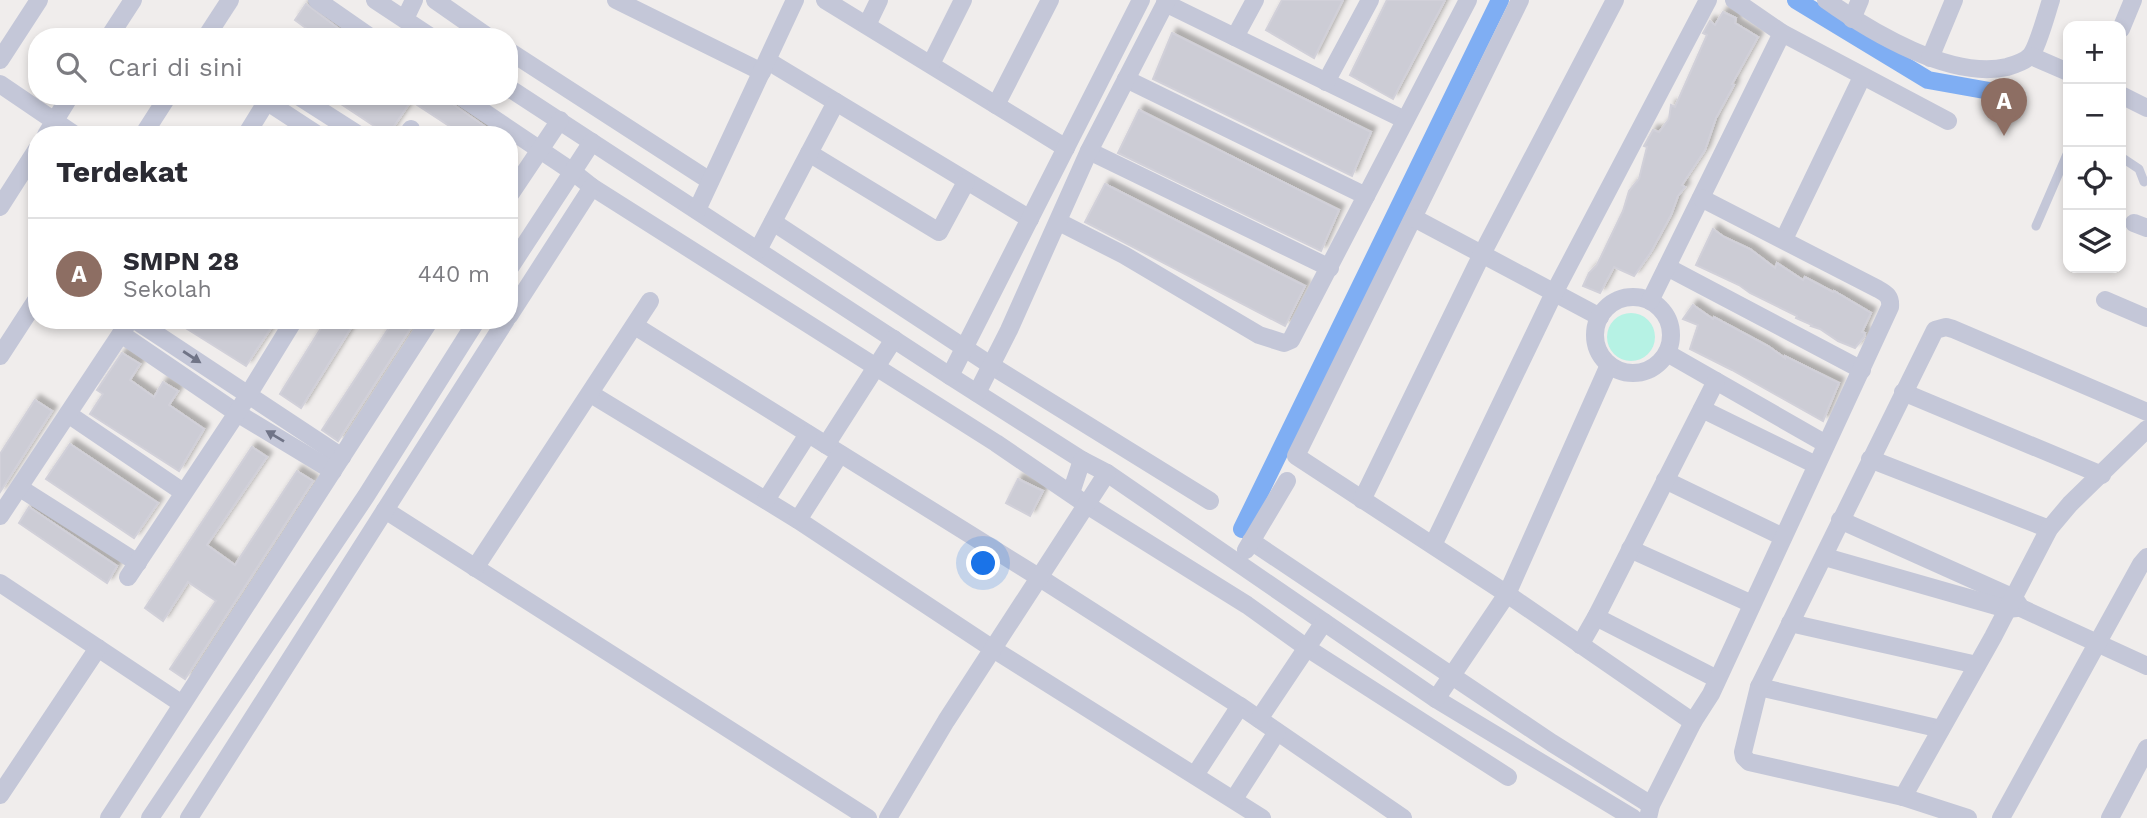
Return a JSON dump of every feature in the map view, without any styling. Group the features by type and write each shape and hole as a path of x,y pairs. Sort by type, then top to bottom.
{"street":[{"path":"0,60 38,0"},
{"path":"115,28 133,0"},
{"path":"317,0 357,28"},
{"path":"375,0 418,28"},
{"path":"405,19 414,0"},
{"path":"435,0 475,28"},
{"path":"616,0 765,66 836,102 1030,219"},
{"path":"825,0 1066,148"},
{"path":"867,25 880,0"},
{"path":"931,64 963,0"},
{"path":"996,105 1050,0"},
{"path":"950,376 1141,0"},
{"path":"1235,37 1255,0"},
{"path":"1326,82 1370,0"},
{"path":"1059,222 1124,255 1259,335 1284,343 1291,340 1468,0"},
{"path":"1520,0 1296,456 1507,594 1693,722"},
{"path":"1362,500 1482,254 1615,0"},
{"path":"1433,545 1554,293 1708,0"},
{"path":"1734,0 1782,33 1948,121"},
{"path":"1826,0 1852,19 1930,58 1967,68 1995,69 2015,65 2031,56 2051,0"},
{"path":"1852,19 1860,0"},
{"path":"1930,58 1954,0"},
{"path":"2124,21 2133,0"},
{"path":"212,28 228,1"},
{"path":"697,210 793,1"},
{"path":"977,393 1059,222 1089,151 1166,2 1405,120"},
{"path":"1650,301 1782,33"},
{"path":"2031,56 2063,70"},
{"path":"518,57 710,181"},
{"path":"1784,239 1862,77"},
{"path":"536,104 552,79"},
{"path":"1126,79 1367,195"},
{"path":"0,84 48,126"},
{"path":"518,93 894,340 1082,460 1107,473 1436,699 1633,818"},
{"path":"2126,98 2147,108"},
{"path":"758,250 836,102"},
{"path":"51,126 64,105"},
{"path":"149,126 162,105"},
{"path":"252,126 264,105"},
{"path":"276,105 306,126"},
{"path":"312,105 345,126"},
{"path":"473,105 505,126"},
{"path":"518,183 560,120"},
{"path":"518,135 592,187 1247,605 1307,648 1508,777"},
{"path":"518,255 592,142"},
{"path":"1089,151 1330,268"},
{"path":"809,153 939,232 966,182"},
{"path":"0,207 28,163"},
{"path":"518,302 592,187"},
{"path":"1251,541 1650,812 1717,679 1862,370 1891,301 1887,294 1701,198"},
{"path":"1414,218 1600,317"},
{"path":"773,222 992,366 1210,501"},
{"path":"1667,267 1862,370"},
{"path":"1638,297 1650,301 1660,308 1671,329 1671,342 1667,353 1651,370 1639,374 1627,374 1609,365 1598,351 1595,337 1600,317 1612,303 1624,298 1638,297"},
{"path":"2105,300 2147,318"},
{"path":"475,568 650,302"},
{"path":"0,356 28,313"},
{"path":"635,326 1240,706 1403,818"},
{"path":"1968,818 1903,797 1749,762 1744,758 1743,751 1759,687 1825,557 1840,520 1931,335 1940,327 2147,412"},
{"path":"0,516 126,329"},
{"path":"134,329 237,413 337,464"},
{"path":"136,329 248,393 337,464"},
{"path":"20,488 133,570 237,413 287,329"},
{"path":"109,818 424,329"},
{"path":"150,818 366,496 471,329"},
{"path":"189,818 500,329"},
{"path":"798,520 833,449 894,340"},
{"path":"1667,353 1826,444"},
{"path":"1436,699 1507,594 1609,365"},
{"path":"1580,645 1716,381"},
{"path":"1903,392 2102,475"},
{"path":"591,394 798,520 993,649 1262,818"},
{"path":"1702,409 1816,465"},
{"path":"68,414 183,492"},
{"path":"1903,797 2014,605 2049,529 2070,504 2147,429"},
{"path":"766,500 808,434"},
{"path":"1870,459 2049,529"},
{"path":"1071,493 1082,460"},
{"path":"888,818 946,721 1107,473"},
{"path":"1665,480 1783,537"},
{"path":"1239,562 1287,481"},
{"path":"385,510 868,818"},
{"path":"1840,520 2147,666"},
{"path":"1630,549 1752,604"},
{"path":"1825,557 2014,605"},
{"path":"2001,818 2140,564 2147,557"},
{"path":"0,583 182,704"},
{"path":"1596,617 1717,679"},
{"path":"1259,719 1324,622"},
{"path":"1790,623 1977,665"},
{"path":"0,794 98,648"},
{"path":"1759,687 1941,729"},
{"path":"1195,775 1240,706"},
{"path":"1440,734 1452,709"},
{"path":"1234,800 1277,732"},
{"path":"2110,818 2139,780 2147,748"}],"lane":[{"path":"2126,160 2139,169 2144,182"},
{"path":"2036,226 2063,164"}],"green space":[{"path":"1631,313 1648,320 1655,337 1648,354 1631,361 1614,354 1607,337 1614,320"}],"building":[{"path":"1282,0 1343,0 1314,58 1266,30"},
{"path":"1387,0 1445,0 1393,99 1350,75"},
{"path":"306,4 338,28 306,28 295,20"},
{"path":"1723,12 1736,18 1735,23 1758,37 1716,118 1705,150 1682,185 1685,187 1651,252 1634,276 1614,267 1600,293 1583,286 1589,273 1597,265 1623,211 1629,191 1639,179 1647,147 1644,146 1653,130 1659,132 1669,119 1671,105 1675,107 1707,35 1703,33 1710,21 1715,25"},
{"path":"1172,33 1371,132 1352,176 1153,79"},
{"path":"343,105 408,105 394,126 374,126"},
{"path":"417,105 454,105 484,126 449,126"},
{"path":"1139,110 1339,210 1321,251 1118,153"},
{"path":"1105,184 1305,286 1285,326 1085,222"},
{"path":"1713,229 1750,249 1775,268 1777,263 1803,280 1805,277 1834,291 1871,313 1862,332 1865,333 1864,337 1855,348 1838,341 1796,318 1797,316 1696,265"},
{"path":"1693,305 1713,319 1714,317 1768,346 1785,358 1839,383 1823,421 1690,349 1698,325 1683,319"},
{"path":"187,329 270,329 246,366"},
{"path":"320,329 350,329 301,408 280,394"},
{"path":"388,329 410,329 338,441 322,430"},
{"path":"122,353 140,364 130,380 154,397 163,382 178,391 169,405 204,429 179,471 90,414 103,394 97,390"},
{"path":"35,400 52,411 0,492 0,454"},
{"path":"70,444 158,503 134,538 46,479"},
{"path":"252,447 267,457 207,545 235,565 297,471 313,481 185,679 170,669 216,601 188,582 163,621 145,608"},
{"path":"1018,479 1043,491 1030,516 1006,503"},
{"path":"29,507 117,566 107,583 19,523"}],"waterway":[{"path":"1242,529 1500,0"},
{"path":"1796,0 1928,80 2012,95"}],"place":[{"name":"SMPN 28","path":"2004,136"}]}
